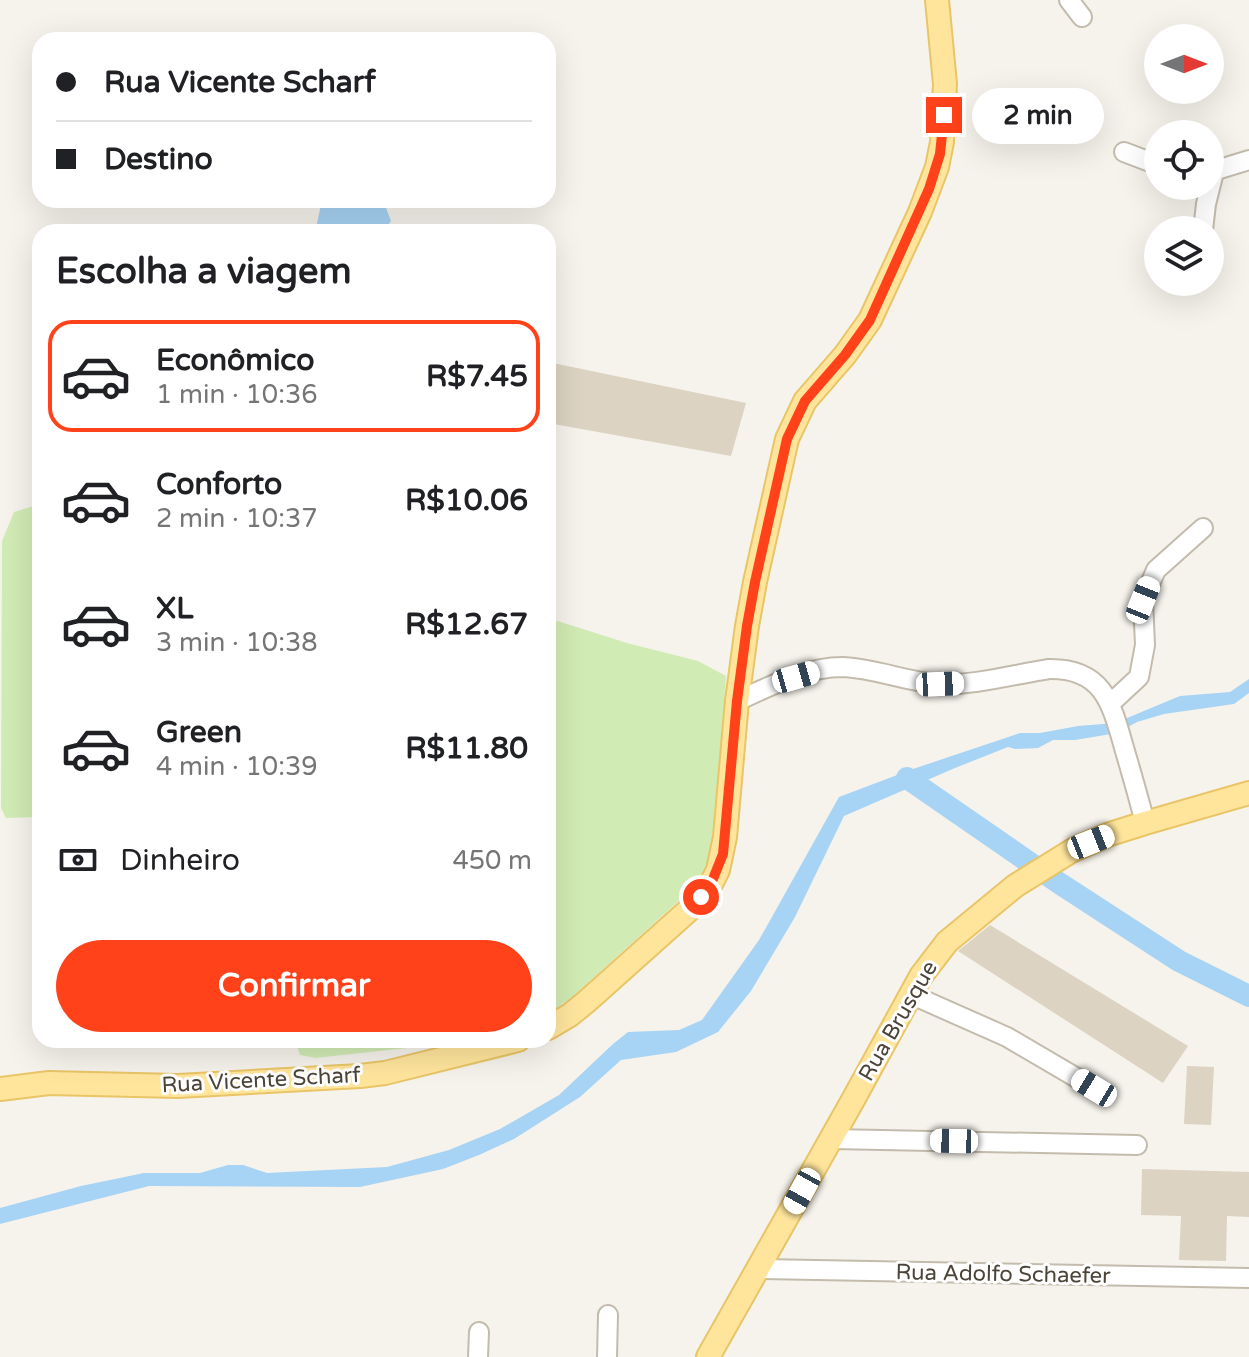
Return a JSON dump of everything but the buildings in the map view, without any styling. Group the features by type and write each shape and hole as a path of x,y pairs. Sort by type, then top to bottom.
{"main road":[{"path":"556,1024 586,1002 690,909 711,884 721,862 737,701 755,582 787,439 805,401 870,320 937,167 942,142 945,84 937,0"},
{"name":"Rua Brusque","path":"708,1357 910,994 928,964 947,942 1015,886 1091,842 1249,793"},
{"name":"Rua Vicente Scharf","path":"0,1089 49,1083 178,1086 360,1076 385,1073 486,1048"}],"street":[{"path":"1069,0 1082,17"},
{"path":"1124,152 1144,160"},
{"path":"1224,168 1249,160"},
{"path":"1113,710 1139,677 1145,645 1143,600 1156,570 1203,528"},
{"path":"737,701 796,677 841,667 940,684 1049,669 1078,672 1097,684 1113,710 1145,823"},
{"path":"910,994 1007,1037 1094,1088"},
{"path":"832,1139 1137,1145"},
{"name":"Rua Adolfo Schaefer","path":"758,1269 1249,1278"},
{"path":"607,1357 608,1315"},
{"path":"478,1357 479,1332"}],"green space":[{"path":"32,506 32,817 6,818 1,808 2,541 14,512"},
{"path":"556,621 698,661 726,676 716,843 704,872 683,897 556,1008"},
{"path":"298,1048 407,1048 315,1058 300,1055"}],"water":[{"path":"320,208 386,208 391,221 389,224 317,224"},
{"path":"1249,679 1249,693 1234,704 1164,714 1137,722 1117,733 1053,740 1038,748 1008,747 844,816 795,917 751,991 718,1032 676,1052 621,1060 580,1097 514,1139 479,1155 443,1169 360,1187 149,1186 0,1224 0,1208 144,1173 200,1173 228,1165 243,1165 267,1173 387,1167 449,1150 500,1129 559,1095 628,1032 679,1030 702,1020 759,940 839,797 1020,733 1115,723 1180,696 1230,692"}],"waterway":[{"path":"907,778 1179,961 1249,996"}],"route":[{"path":"701,897 711,884 723,854 747,626 787,439 805,401 858,339 870,320 937,167 944,115"}]}
